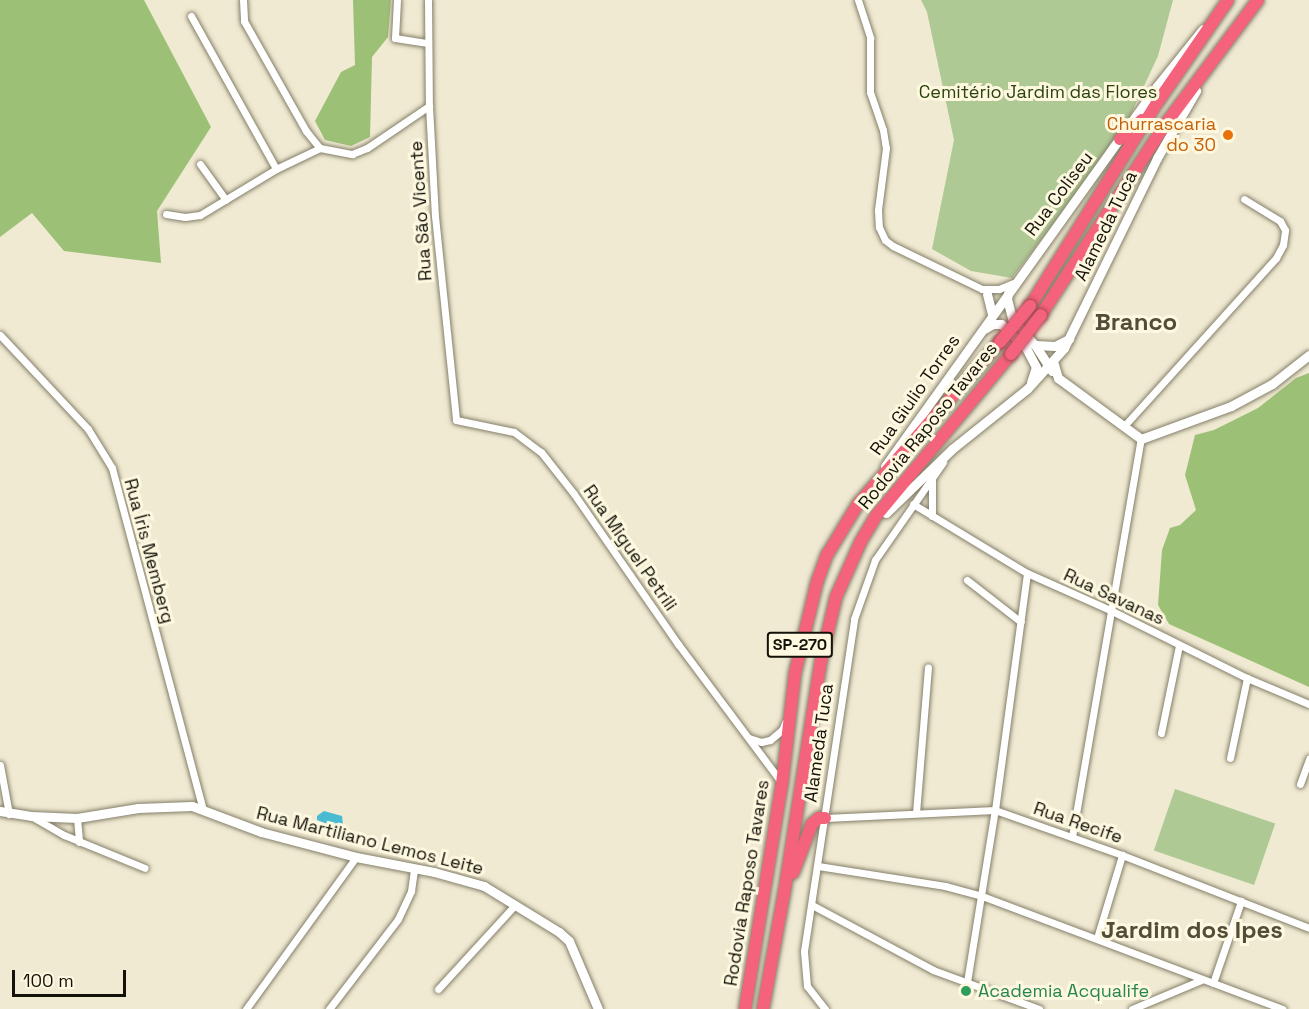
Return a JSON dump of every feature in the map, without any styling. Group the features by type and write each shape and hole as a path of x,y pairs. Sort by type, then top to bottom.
{"highway":[{"name":"Rodovia Raposo Tavares","path":"745,1009 782,784 799,652 817,582 827,555 858,504 1030,306 1152,111 1228,0"},
{"name":"Rodovia Raposo Tavares","path":"763,1009 829,621 836,597 861,542 892,494 1011,354 1041,315 1160,131 1258,0"},
{"path":"1120,139 1152,111"},
{"path":"784,894 812,824 819,818 825,818"}],"street":[{"path":"243,0 244,21 306,131 320,148"},
{"path":"397,0 395,38 428,43"},
{"name":"Rua São Vicente","path":"428,0 429,106 435,216 456,420"},
{"path":"858,0 870,38 870,93 883,130 886,148 878,210 879,227 885,240 985,291 1012,318 1051,364 1058,378 1125,425 1141,439"},
{"path":"191,16 276,170"},
{"name":"Rua Coliseu","path":"998,304 1181,52 1213,19"},
{"name":"Alameda Tuca","path":"861,542 890,508 952,449 1027,389 1051,364 1069,339 1157,158 1210,67"},
{"path":"166,214 192,217 320,148 352,154 367,148 429,106"},
{"path":"200,164 226,200"},
{"path":"1125,425 1276,258 1283,245 1285,230 1272,213 1244,199"},
{"path":"985,291 1011,287 1007,299 1012,318"},
{"path":"985,291 992,314"},
{"name":"Rua Giulio Torres","path":"858,504 998,304"},
{"path":"979,333 989,325 1001,324 1026,348 1036,367 1035,376 1027,389"},
{"name":"Rua Íris Memberg","path":"0,335 88,429 112,468 203,809"},
{"path":"1035,345 1055,346 1069,339"},
{"path":"1141,439 1231,406 1272,384 1309,355"},
{"path":"1038,378 1058,378"},
{"name":"Rua Miguel Petrili","path":"456,420 514,432 541,452 574,494 678,644 782,784"},
{"path":"1072,837 1141,439"},
{"name":"Alameda Tuca","path":"825,1009 811,992 804,978 804,951 854,619 875,560 952,449"},
{"path":"932,478 932,516"},
{"name":"Rua Savanas","path":"913,504 1027,573 1110,610 1247,678 1309,704"},
{"path":"967,982 995,810 1027,573"},
{"path":"967,580 1021,622"},
{"path":"1161,734 1179,645"},
{"path":"916,813 928,667"},
{"path":"1230,758 1247,678"},
{"path":"749,738 761,742 775,736 782,730 792,708"},
{"path":"1300,784 1309,759"},
{"path":"0,765 5,813"},
{"name":"Rua Martiliano Lemos Leite","path":"5,813 77,818 168,806 192,806 261,832 356,857 484,886 559,932 569,942 598,1009"},
{"name":"Rua Recife","path":"825,818 995,810 1122,855 1309,928"},
{"name":"Rua Martiliano Lemos Leite","path":"31,816 79,842 145,868"},
{"path":"77,818 79,842"},
{"path":"1097,938 1122,855"},
{"path":"246,1009 356,857"},
{"path":"818,866 945,886 981,896 1282,1009"},
{"path":"329,1009 398,919 411,891 414,869"},
{"path":"1213,983 1241,901"},
{"path":"438,989 515,905"},
{"path":"812,905 933,970 1039,1009"},
{"path":"1132,1009 1201,980"}],"green space":[{"path":"0,0 144,0 211,127 157,211 161,263 64,251 32,213 0,237"},
{"path":"353,0 391,0 388,37 372,57 370,137 351,146 325,140 315,121 341,72 355,65"},
{"name":"Cemitério Jardim das Flores","path":"921,0 1173,0 1158,56 1123,131 1012,278 971,271 932,249 954,140 927,12"},
{"path":"1309,373 1309,687 1169,624 1158,605 1162,550 1170,528 1180,525 1196,510 1185,475 1195,435 1214,430 1258,408 1296,378"},
{"path":"1175,789 1275,824 1254,885 1154,850"}],"water":[{"path":"324,811 342,816 343,825 337,828 317,820 317,816"}],"place":[{"name":"Churrascaria do 30","path":"1228,135"},
{"name":"Academia Acqualife","path":"966,991"}],"district":[{"name":"Branco","path":"1136,322"},
{"name":"Jardim dos Ipes","path":"1192,930"}]}
